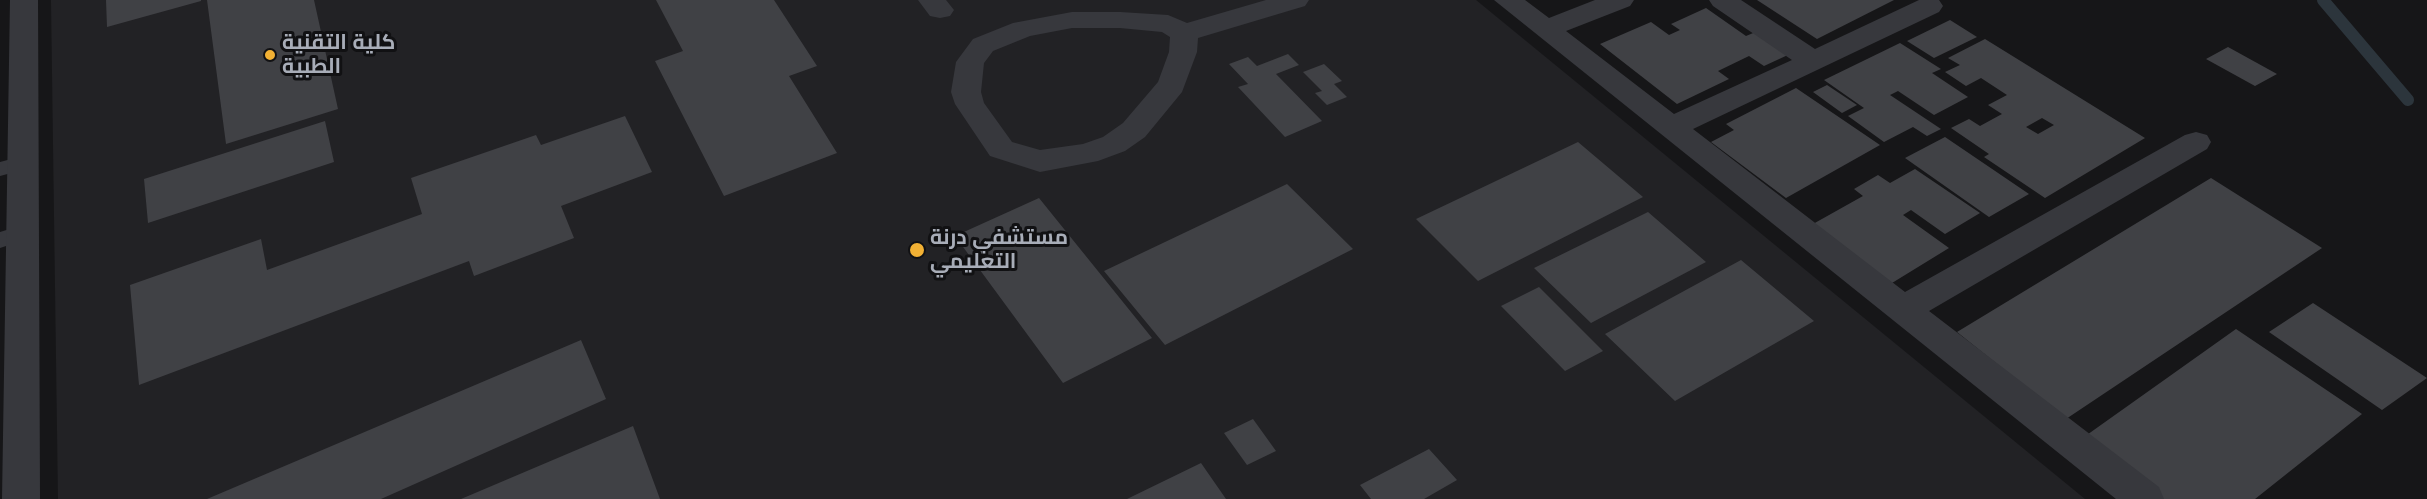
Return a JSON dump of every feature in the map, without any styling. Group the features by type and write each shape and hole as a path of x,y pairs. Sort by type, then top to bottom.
{"street":[{"path":"21,499 11,407 11,166 24,0"},
{"path":"1184,33 1183,52 1172,85 1134,130 1114,144 1087,154 1040,162 1001,149 970,104 966,92 970,62 983,45 1023,29 1072,20 1120,20 1168,24 1184,33 1295,0"},
{"path":"1508,0 2145,499"},
{"path":"1546,29 1620,0"},
{"path":"1723,0 1812,60"},
{"path":"1673,128 1929,6"},
{"path":"1904,309 2196,142"}],"shaded area":[{"name":"مستشفي درنة التعليمي","path":"51,0 1476,0 2085,499 58,499"}],"building":[{"path":"106,0 201,0 201,1 107,27"},
{"name":"كلية التقنية الطبية","path":"207,0 314,0 338,109 226,144"},
{"path":"656,0 774,0 817,66 789,76 837,153 724,196 655,61 683,51"},
{"path":"1757,0 1894,0 1817,39"},
{"path":"1706,8 1746,36 1758,31 1790,54 1764,66 1749,56 1718,71 1729,79 1677,104 1600,44 1651,22 1669,35 1680,30 1671,24"},
{"path":"1950,20 1977,37 1934,58 1907,41"},
{"path":"1985,39 2145,138 2045,198 1984,157 1989,154 1951,128 1969,119 1980,126 2002,114 1988,105 2007,95 1981,78 1966,86 1945,72 1960,65 1948,58","holes":["2042,118 2054,125 2038,134 2026,127"]},
{"path":"1900,43 1941,69 1932,73 1968,97 1934,115 1898,91 1890,95 1941,129 1927,136 1913,127 1884,142 1848,116 1864,108 1824,80"},
{"path":"2228,47 2277,74 2255,86 2206,59"},
{"path":"1288,54 1299,65 1276,74 1322,121 1285,137 1238,87 1248,84 1229,64 1248,57 1257,66"},
{"path":"1324,64 1342,81 1334,84 1347,97 1327,105 1315,93 1322,91 1303,72"},
{"path":"1827,85 1857,105 1842,113 1813,92"},
{"path":"1796,88 1880,145 1786,198 1711,142 1734,130 1726,124"},
{"path":"625,116 652,172 561,206 574,238 474,276 469,261 139,385 130,285 261,239 267,270 422,214 411,178 536,135 541,145"},
{"path":"325,121 334,162 148,223 144,179"},
{"path":"1945,137 2029,194 1989,217 1905,158"},
{"path":"1578,142 1643,197 1478,281 1416,219"},
{"path":"1915,169 1980,213 1945,234 1911,210 1903,215 1949,248 1892,283 1813,224 1863,196 1854,189 1878,175 1890,183"},
{"path":"2211,178 2322,248 2066,419 1957,332"},
{"path":"1287,184 1353,249 1165,345 1104,271"},
{"path":"1039,198 1152,338 1063,383 955,236"},
{"path":"1648,212 1706,262 1591,323 1534,268"},
{"path":"1741,260 1814,321 1675,401 1605,334"},
{"path":"1539,287 1603,351 1565,371 1501,306"},
{"path":"2313,303 2427,378 2382,410 2269,332"},
{"path":"2236,329 2362,414 2255,499 2163,499 2084,437"},
{"path":"581,340 606,399 381,499 207,499"},
{"path":"1253,419 1276,451 1247,465 1224,433"},
{"path":"633,426 660,499 461,499"},
{"path":"1429,449 1457,480 1424,499 1371,499 1360,485"},
{"path":"1201,463 1226,499 1127,499"}],"waterway":[{"path":"2323,0 2408,100"}],"place":[{"name":"كلية التقنية الطبية","path":"270,55"},
{"name":"مستشفي درنة التعليمي","path":"917,250"}]}
